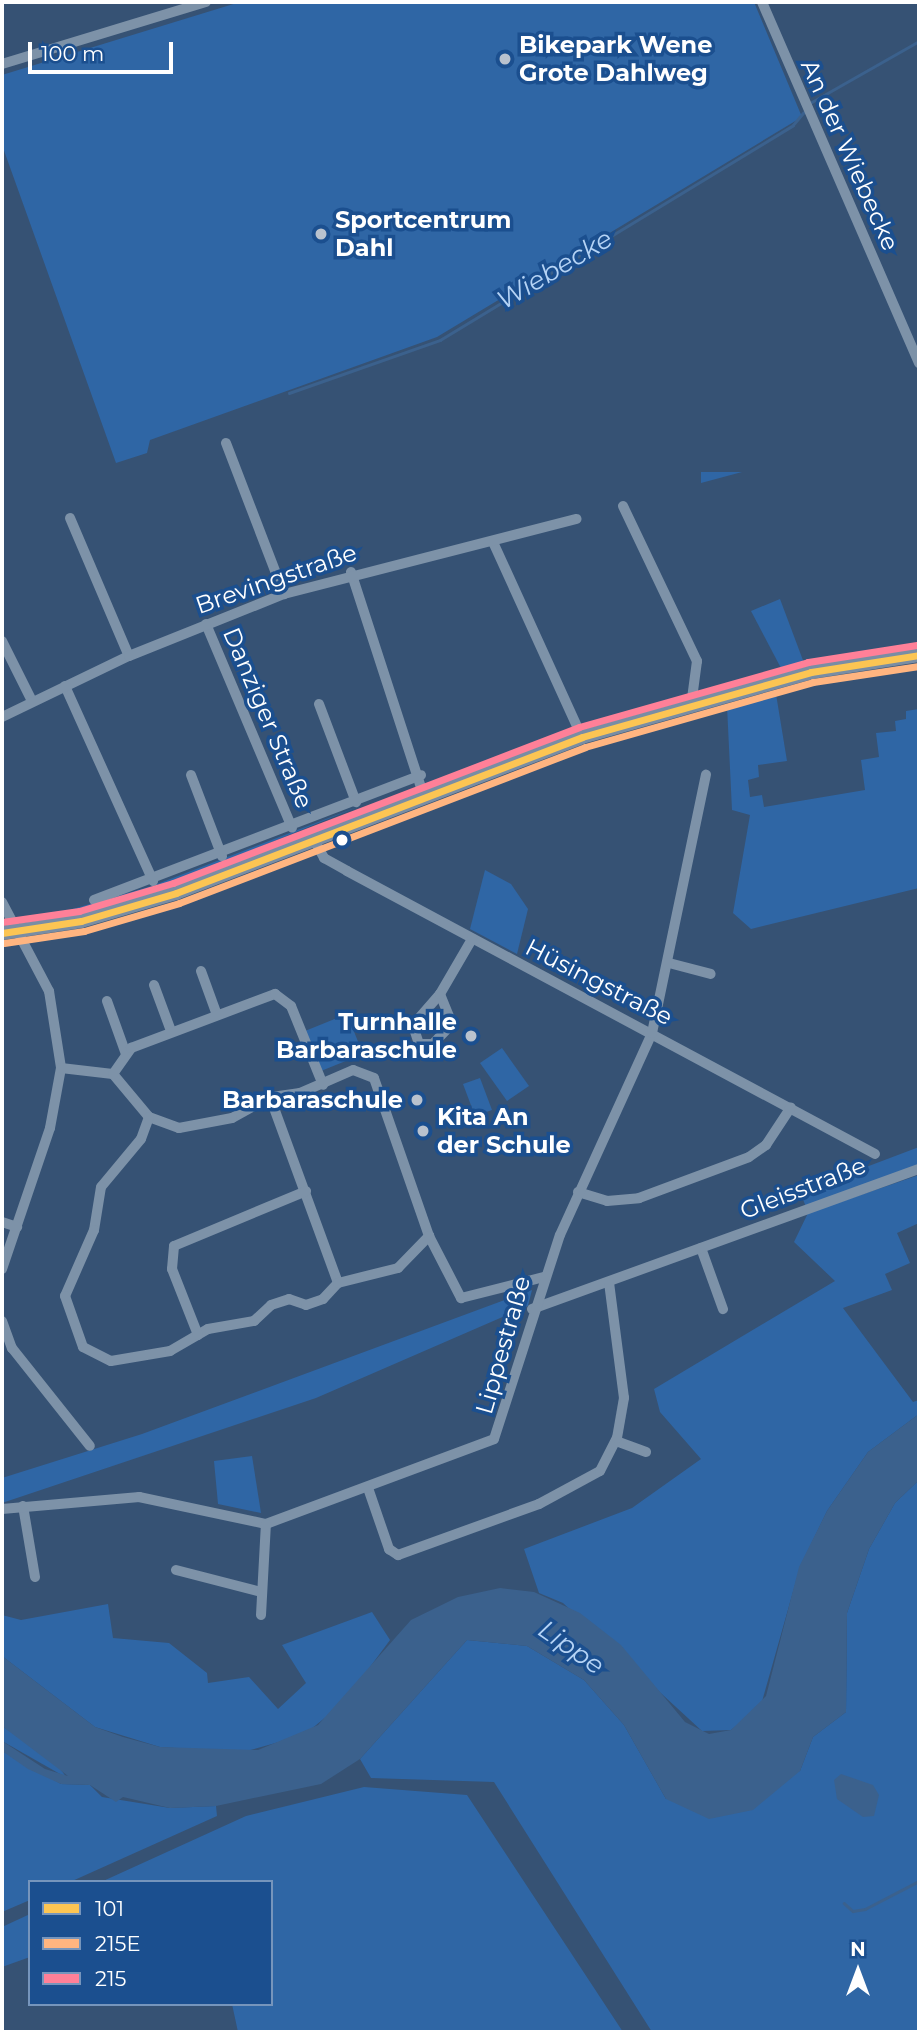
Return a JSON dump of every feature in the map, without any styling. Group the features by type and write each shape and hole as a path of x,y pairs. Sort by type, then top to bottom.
{"main road":[{"path":"2,933 19,932 176,893 423,794 582,737 838,666 919,655"}],"street":[{"path":"2,64 206,2"},
{"name":"An der Wiebecke","path":"762,2 919,363"},
{"path":"226,443 284,594"},
{"path":"623,506 697,661 691,706"},
{"path":"70,518 129,656"},
{"name":"Brevingstraße","path":"2,717 129,656 284,594 351,572 493,542 577,519"},
{"path":"493,542 582,737"},
{"path":"351,572 421,775 423,794"},
{"name":"Danziger Straße","path":"206,624 292,828"},
{"path":"2,640 32,701"},
{"path":"65,686 153,881"},
{"path":"319,704 356,802"},
{"path":"191,775 222,856"},
{"path":"94,900 222,856 421,775"},
{"name":"Lippestraße","path":"266,1524 494,1439 544,1277 578,1192 652,1033 669,963 706,775"},
{"name":"Hüsingstraße","path":"313,838 324,858 876,1154"},
{"path":"2,902 48,991 61,1068 50,1128 2,1269"},
{"path":"440,994 452,1024 433,1044 419,1044 413,1024 440,994 472,939"},
{"path":"669,963 711,974"},
{"path":"201,971 216,1014"},
{"path":"154,985 171,1031"},
{"path":"113,1074 125,1054 171,1031 268,995 281,997 291,1006 323,1085"},
{"path":"107,1001 125,1054"},
{"path":"61,1068 113,1074 149,1117 179,1128 232,1118 270,1097 323,1085 353,1070 374,1078 429,1236 461,1298 544,1277"},
{"path":"270,1097 338,1283"},
{"path":"578,1192 607,1200 639,1198 749,1157 766,1145 791,1107"},
{"path":"149,1117 141,1139 101,1187 94,1230 65,1296 83,1347 102,1360 170,1351 198,1335 254,1321 271,1305 289,1299 306,1306 338,1283 398,1268 429,1236"},
{"name":"Gleisstraße","path":"532,1309 919,1169"},
{"path":"198,1335 172,1269 174,1246 306,1191"},
{"path":"2,1222 17,1227"},
{"path":"701,1248 723,1309"},
{"path":"368,1488 389,1549 398,1555 589,1480 607,1464 616,1441 625,1378 609,1282"},
{"path":"2,1321 12,1348 90,1446"},
{"path":"616,1441 646,1452"},
{"path":"2,1509 139,1497 266,1524 261,1615"},
{"path":"23,1506 35,1577"},
{"path":"176,1570 261,1592"}],"shaded area":[{"name":"Sportcentrum Dahl","path":"240,2 754,2 802,117 437,337 150,440 147,453 116,463 2,145 2,75"},
{"path":"701,472 742,472 701,483"},
{"path":"780,599 804,663 782,670 751,611"},
{"path":"776,694 787,761 758,765 759,777 748,780 750,797 762,795 764,807 865,790 861,760 879,757 876,733 896,731 895,721 906,719 906,711 919,709 919,888 751,929 733,913 750,815 732,810 727,706"},
{"path":"365,804 159,888 52,915 152,886"},
{"path":"485,870 511,884 528,909 517,954 470,929"},
{"path":"347,1014 363,1054 321,1071 305,1031"},
{"path":"502,1048 529,1086 507,1101 480,1063"},
{"path":"480,1078 492,1110 475,1116 463,1084"},
{"path":"919,1147 919,1164 806,1207 800,1192"},
{"path":"919,1175 919,1223 897,1233 910,1263 885,1274 892,1290 843,1308 913,1402 919,1400 919,1414 868,1452 827,1511 800,1567 761,1705 731,1730 702,1731 563,1603 539,1593 524,1549 632,1508 701,1459 660,1412 654,1389 835,1281 794,1242 808,1213"},
{"path":"532,1290 528,1306 316,1398 2,1503 2,1478 142,1434"},
{"path":"252,1456 261,1513 218,1504 214,1461"},
{"path":"919,1480 919,2032 652,2032 494,1782 371,1778 360,1759 467,1640 527,1646 584,1680 624,1725 666,1799 800,1771 813,1737 846,1712 847,1613 869,1549 895,1503"},
{"path":"108,1604 113,1638 169,1643 207,1673 208,1683 249,1677 278,1709 306,1683 282,1645 372,1612 390,1640 344,1702 304,1735 243,1752 160,1747 95,1727 2,1656 2,1615 21,1620"},
{"path":"2,1726 55,1762 67,1778 2,1741"},
{"path":"2,1751 61,1784 90,1785 102,1797 170,1808 216,1806 217,1816 74,1880 28,1880 28,1901 2,1912"},
{"path":"364,1787 467,1795 623,2032 238,2032 232,2006 273,2006 273,1880 105,1880 246,1816"},
{"path":"28,1915 28,1958 2,1967 2,1927"}],"water":[{"name":"Lippe","path":"919,1414 919,1480 895,1503 869,1549 847,1613 846,1712 813,1737 800,1771 753,1810 709,1819 666,1799 624,1725 584,1680 527,1646 467,1640 360,1759 321,1784 216,1806 170,1808 123,1797 116,1802 90,1785 61,1784 28,1769 2,1751 2,1741 45,1769 68,1776 2,1726 2,1656 95,1727 160,1747 258,1750 318,1725 411,1620 458,1597 500,1588 534,1592 580,1613 621,1645 685,1722 709,1734 731,1730 766,1696 799,1567 827,1511 868,1452"},
{"path":"841,1774 873,1785 879,1795 874,1816 863,1817 837,1799 834,1780"}],"waterway":[{"name":"Wiebecke","path":"810,103 919,41"},
{"name":"Wiebecke","path":"289,393 440,340 793,125 803,113"},
{"path":"844,1903 853,1911 865,1909 919,1881"}],"transit line":[{"name":"215","path":"2,922 79,911 173,883 579,727 808,662 917,645"},
{"name":"101","path":"2,933 81,921 176,893 582,737 811,672 919,655"},
{"name":"215E","path":"4,943 84,931 179,903 585,747 813,682 919,666"}],"place":[{"name":"Bikepark Wene Grote Dahlweg","path":"505,59"},
{"name":"Sportcentrum Dahl","path":"321,234"},
{"name":"Turnhalle Barbaraschule","path":"471,1036"},
{"name":"Barbaraschule","path":"417,1100"},
{"name":"Kita An der Schule","path":"423,1131"}]}
